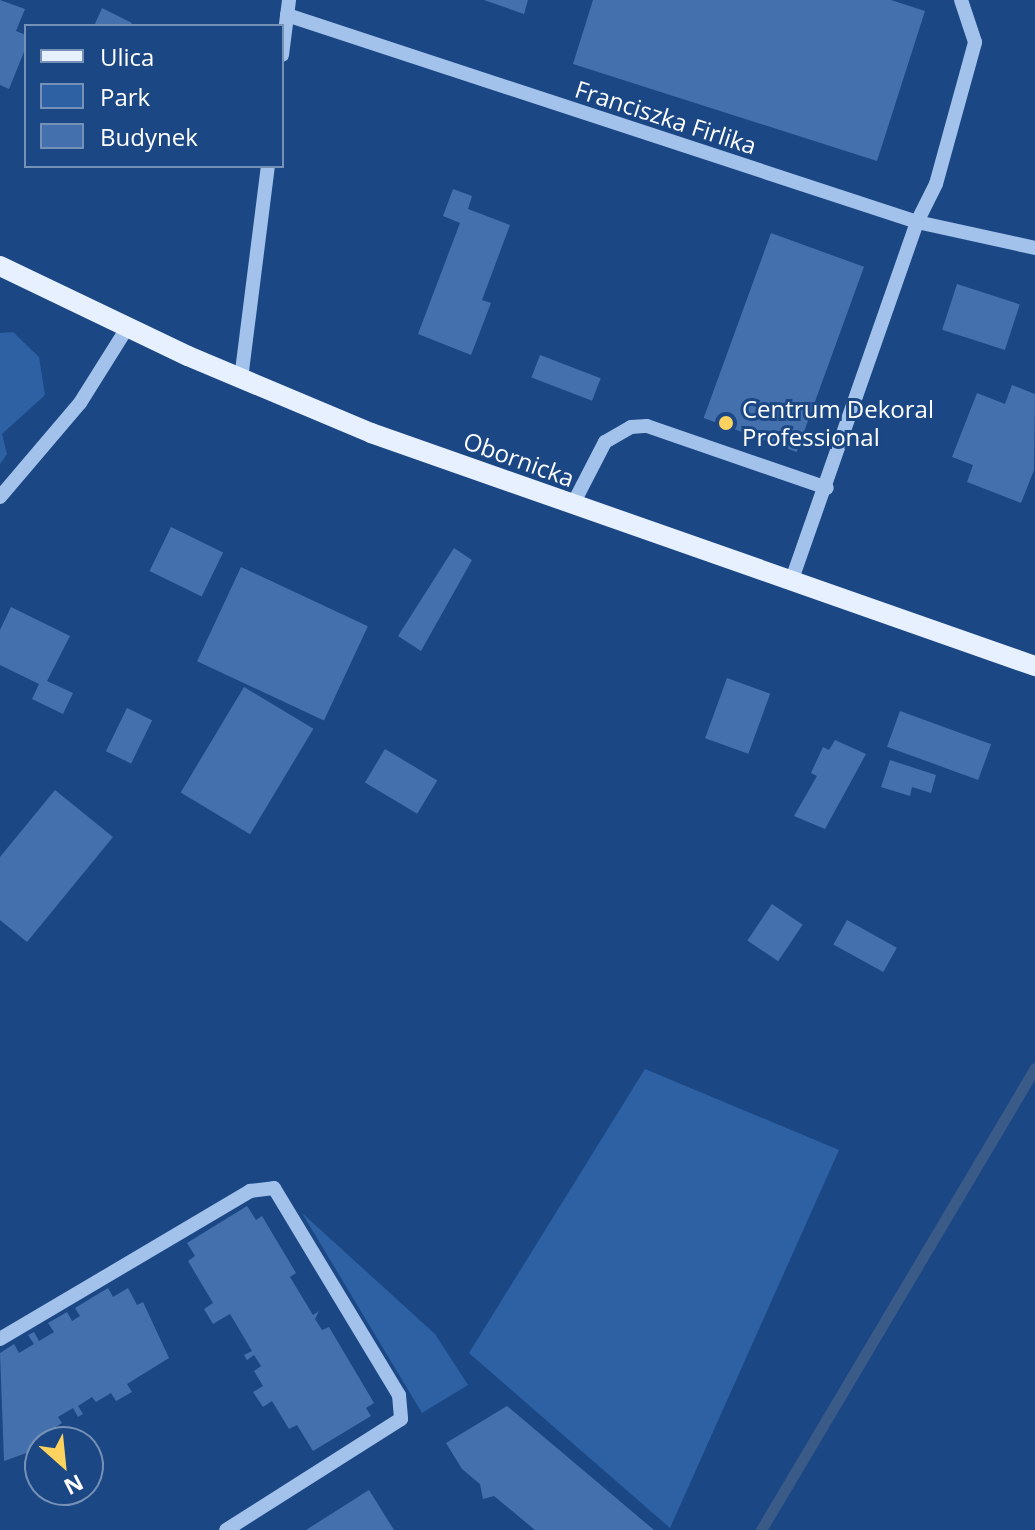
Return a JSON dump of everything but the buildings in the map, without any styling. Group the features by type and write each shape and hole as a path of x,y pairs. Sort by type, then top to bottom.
{"main road":[{"name":"Obornicka","path":"0,266 241,379 572,506 1035,666"}],"street":[{"path":"791,582 827,488 917,222 936,184 975,42 961,0"},
{"name":"Franciszka Firlika","path":"284,39 288,8 917,222 1035,248"},
{"path":"241,379 268,168"},
{"path":"0,497 80,403 127,328"},
{"path":"572,506 605,442 631,427 647,426 827,488"},
{"path":"0,1339 250,1191 274,1188 399,1395 401,1419 226,1530"}],"green space":[{"path":"13,332 39,357 45,395 2,434 7,454 0,464 0,333"},
{"path":"645,1069 839,1150 670,1528 469,1353"},
{"path":"302,1213 435,1334 468,1385 422,1413"}],"waterway":[{"path":"761,1530 1035,1068"}],"place":[{"name":"Centrum Dekoral Professional","path":"726,423"}]}
